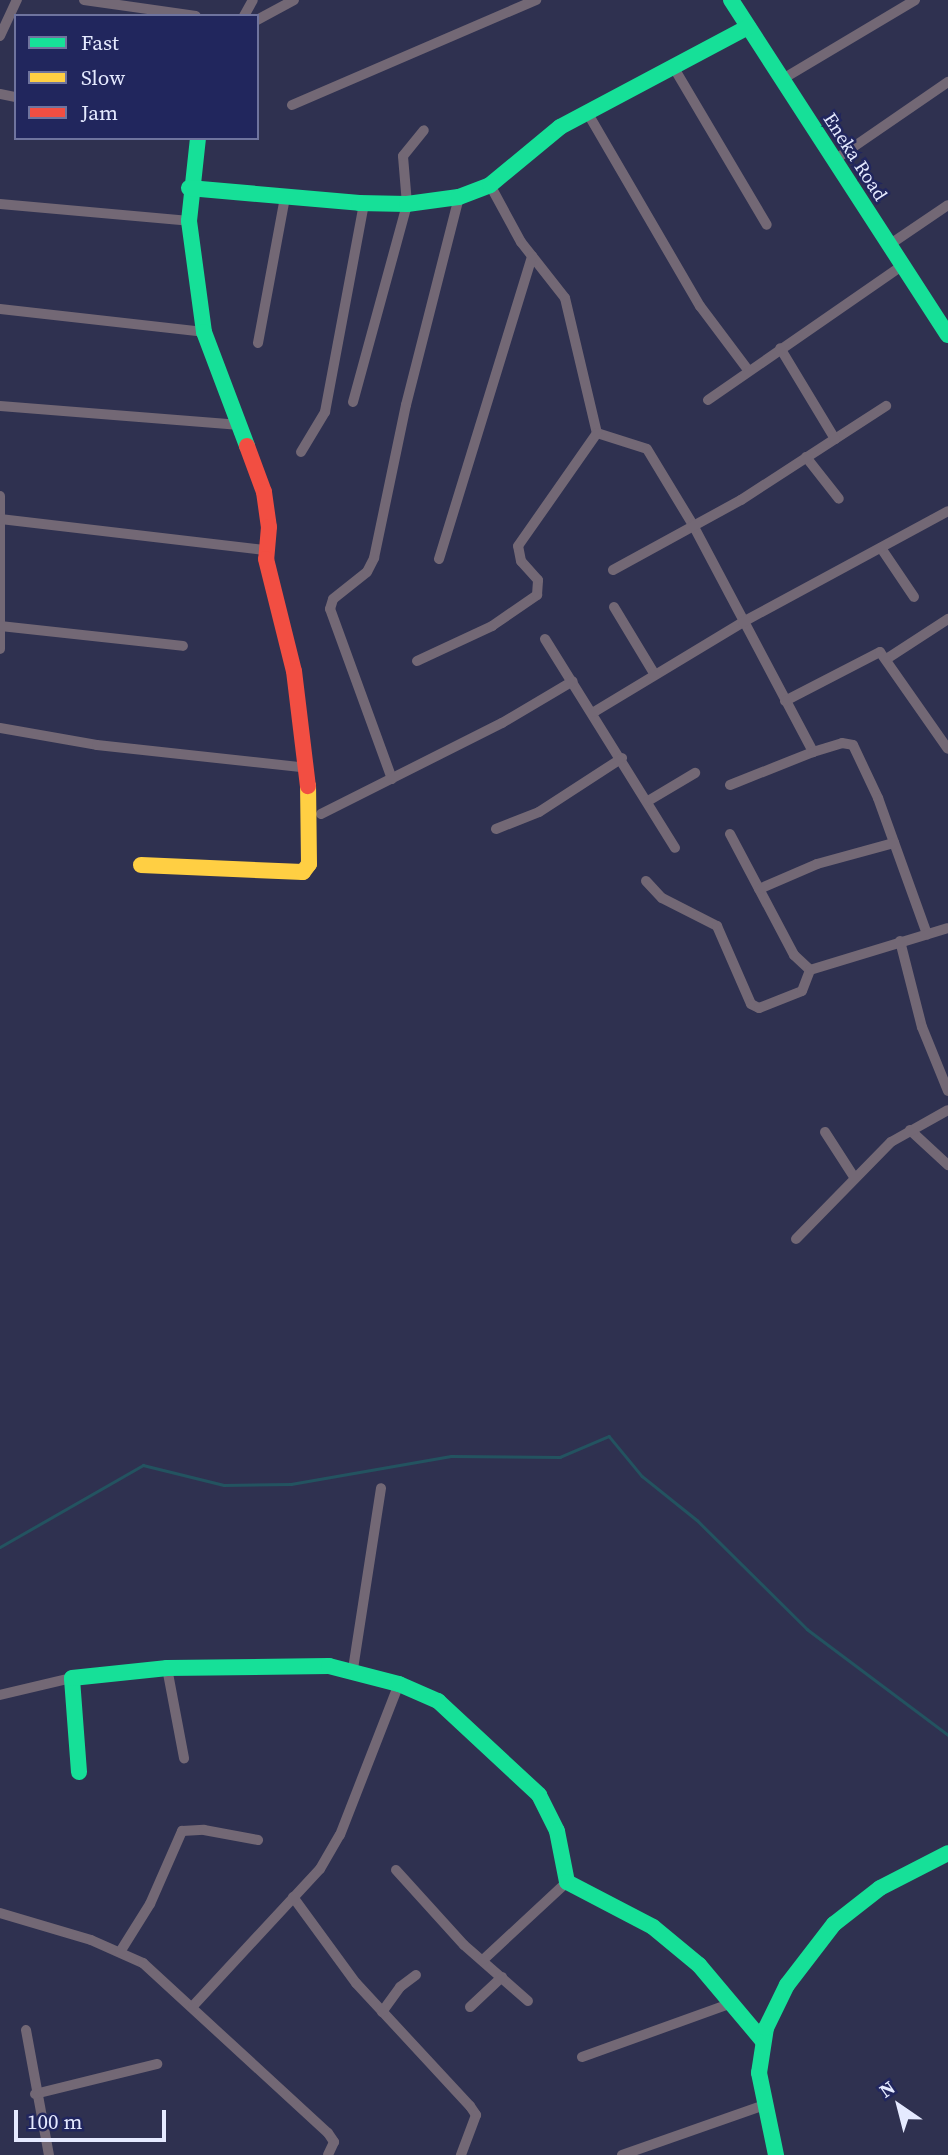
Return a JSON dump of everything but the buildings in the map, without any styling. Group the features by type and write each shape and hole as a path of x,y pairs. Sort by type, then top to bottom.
{"street":[{"path":"0,36 17,0"},
{"path":"84,0 182,14"},
{"path":"259,19 294,0"},
{"path":"292,105 536,0"},
{"name":"Eneka Road","path":"731,0 948,335"},
{"path":"781,80 915,0"},
{"path":"189,188 364,203 407,204 460,197 490,185 533,146 587,112 748,27"},
{"path":"674,68 767,225"},
{"path":"833,161 948,82"},
{"path":"587,112 700,306 748,370"},
{"path":"353,402 407,204 403,156 424,130"},
{"path":"141,865 303,872 309,864 308,768 294,671 264,550 269,527 264,492 204,332 189,221 189,188 198,140"},
{"path":"417,661 492,626 537,595 538,580 521,562 518,546 597,433 572,318 565,298 531,256 490,185"},
{"path":"258,343 285,197"},
{"path":"392,779 330,609 333,599 367,572 374,558 406,405 460,197"},
{"path":"301,452 325,412 364,203"},
{"path":"0,204 189,221"},
{"path":"889,245 948,205"},
{"path":"439,559 531,256"},
{"path":"708,400 903,265"},
{"path":"0,309 204,332"},
{"path":"780,348 835,439"},
{"path":"0,406 240,425"},
{"path":"613,570 693,525 886,406"},
{"path":"597,433 647,449 693,525 813,752"},
{"path":"806,457 839,499"},
{"path":"0,496 0,649"},
{"path":"594,712 743,622 948,510"},
{"path":"1,519 264,550"},
{"path":"881,548 914,597"},
{"path":"614,607 655,675"},
{"path":"888,659 948,619"},
{"path":"1,626 183,646"},
{"path":"545,639 594,712 675,848"},
{"path":"785,701 875,654 888,659 947,745"},
{"path":"321,814 392,779 573,681"},
{"path":"0,728 97,745 308,768"},
{"path":"730,785 813,752 842,743 853,746 894,843 926,934"},
{"path":"496,830 539,812 622,758"},
{"path":"648,801 695,773"},
{"path":"730,834 798,963 810,970 948,928"},
{"path":"759,889 817,864 894,843"},
{"path":"646,881 662,898 717,926 751,1004 758,1007 802,991 810,970"},
{"path":"900,941 922,1027 948,1091"},
{"path":"796,1239 854,1177 910,1130 948,1110"},
{"path":"910,1130 948,1165"},
{"path":"825,1132 854,1177"},
{"path":"353,1669 381,1488"},
{"path":"167,1668 184,1758"},
{"path":"0,1695 72,1678 167,1668 353,1669 399,1684 438,1701 539,1795 557,1830 566,1882"},
{"path":"72,1678 79,1772"},
{"path":"194,2006 320,1869 340,1835 399,1684"},
{"path":"120,1952 150,1904 182,1831 204,1830 258,1840"},
{"path":"776,2155 759,2073 763,2041 787,1985 834,1924 880,1888 948,1853"},
{"path":"396,1870 482,1960 528,2001"},
{"path":"482,1960 566,1882"},
{"path":"566,1882 653,1927 699,1965 763,2041"},
{"path":"293,1897 382,2012 476,2115 461,2155"},
{"path":"0,1913 120,1952 143,1963 194,2006 328,2133 334,2142 328,2155"},
{"path":"382,2012 400,1987 416,1975"},
{"path":"470,2007 502,1977"},
{"path":"582,2057 732,2003"},
{"path":"26,2030 35,2094 49,2155"},
{"path":"35,2094 157,2064"},
{"path":"622,2155 765,2105"}],"waterway":[{"path":"0,1547 143,1465 224,1485 291,1484 451,1456 560,1457 609,1436 642,1476 697,1520 807,1629 948,1735"}],"traffic: fast":[{"path":"731,0 948,335"},
{"path":"189,188 359,203 407,204 459,197 490,185 560,127 748,27"},
{"path":"198,140 189,221 204,332 247,446"},
{"path":"79,1772 72,1678 167,1668 329,1666 399,1684 438,1701 539,1795 557,1831 567,1882 653,1927 699,1965 763,2041"},
{"path":"776,2155 759,2073 766,2028 787,1985 834,1924 880,1888 948,1853"}],"traffic: slow":[{"path":"141,865 303,872 309,864 308,786"}],"traffic: jam":[{"path":"247,446 264,492 269,527 266,559 294,671 308,786"}]}
